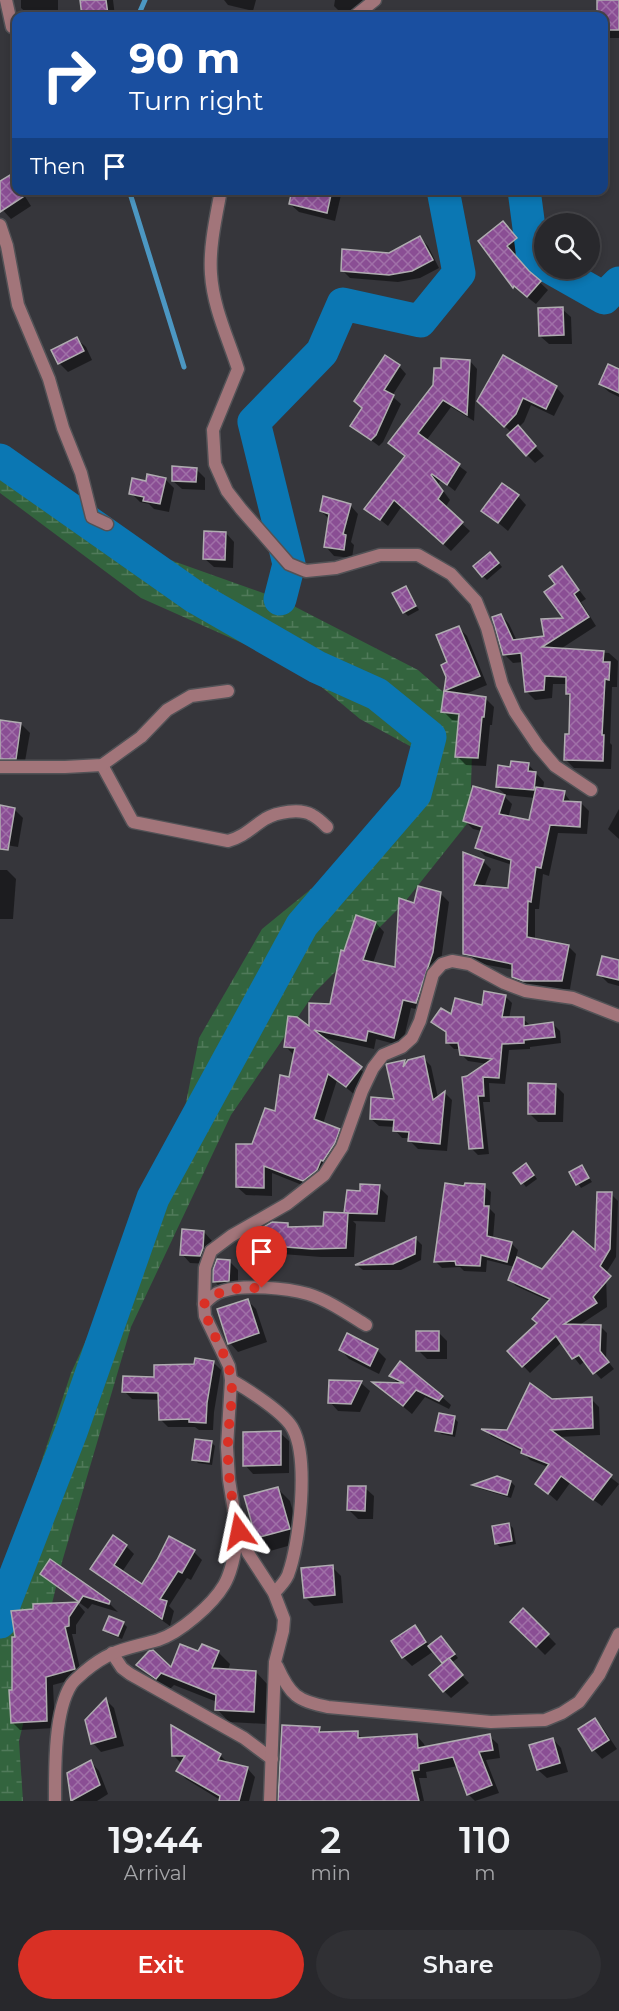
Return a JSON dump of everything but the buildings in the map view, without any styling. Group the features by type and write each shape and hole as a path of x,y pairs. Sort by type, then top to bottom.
{"street":[{"path":"6,0 12,27"},
{"path":"361,12 375,0"},
{"path":"220,195 213,233 210,274 217,307 237,369 213,430 215,464 227,491 289,564 306,571 336,568 380,555 418,555 451,574 476,601 487,628 502,684 515,712 555,766 591,790"},
{"path":"0,225 7,246 18,304 49,379 63,428 81,472 92,517 107,524"},
{"path":"0,767 102,765 141,737 167,710 191,696 228,691"},
{"path":"102,765 133,822 228,841 242,837 266,818 278,814 302,812 311,814 327,827"},
{"path":"270,1801 275,1662 284,1631 284,1619 274,1593 248,1553 239,1531 229,1480 227,1447 231,1380 229,1366 205,1316 205,1268 211,1251 231,1236 304,1192 324,1175 342,1147 362,1091 373,1068 383,1055 402,1047 412,1038 420,1021 433,974 442,964 452,961 469,964 504,983 525,991 573,998 619,1016"},
{"path":"204,1304 212,1296 235,1288 291,1291 308,1294 366,1325"},
{"path":"231,1380 263,1400 292,1426 297,1437 300,1455 300,1516 296,1544 287,1578 274,1593"},
{"path":"55,1801 55,1765 62,1704 72,1683 100,1658 176,1632 209,1603 225,1583 239,1531"},
{"path":"275,1662 293,1695 309,1703 348,1709 491,1722 526,1722 545,1720 579,1702 599,1675 619,1634"},
{"path":"112,1653 122,1668 130,1674 244,1737 272,1759"}],"green space":[{"path":"0,444 100,535 280,599 418,670 473,718 470,820 404,903 315,992 231,1115 131,1327 62,1562 19,1741 23,1801 0,1801 0,1585 71,1373 179,1137 199,1038 262,929 366,844 402,809 432,758 360,719 300,669 141,598 0,493"}],"waterway":[{"path":"140,12 145,0"},
{"path":"131,195 184,367"},
{"path":"280,599 289,564 254,422 322,352 343,304 420,321 459,273 444,195"},
{"path":"525,195 534,259"},
{"path":"570,279 604,298 619,283"},
{"path":"0,460 195,597 317,667 377,694 430,737 415,794 302,925 153,1198 71,1432 5,1602 0,1622"}],"route":[{"path":"239,1531 229,1480 227,1447 231,1401 229,1366 205,1316 204,1304 212,1296 223,1291 235,1288 262,1288"}]}
